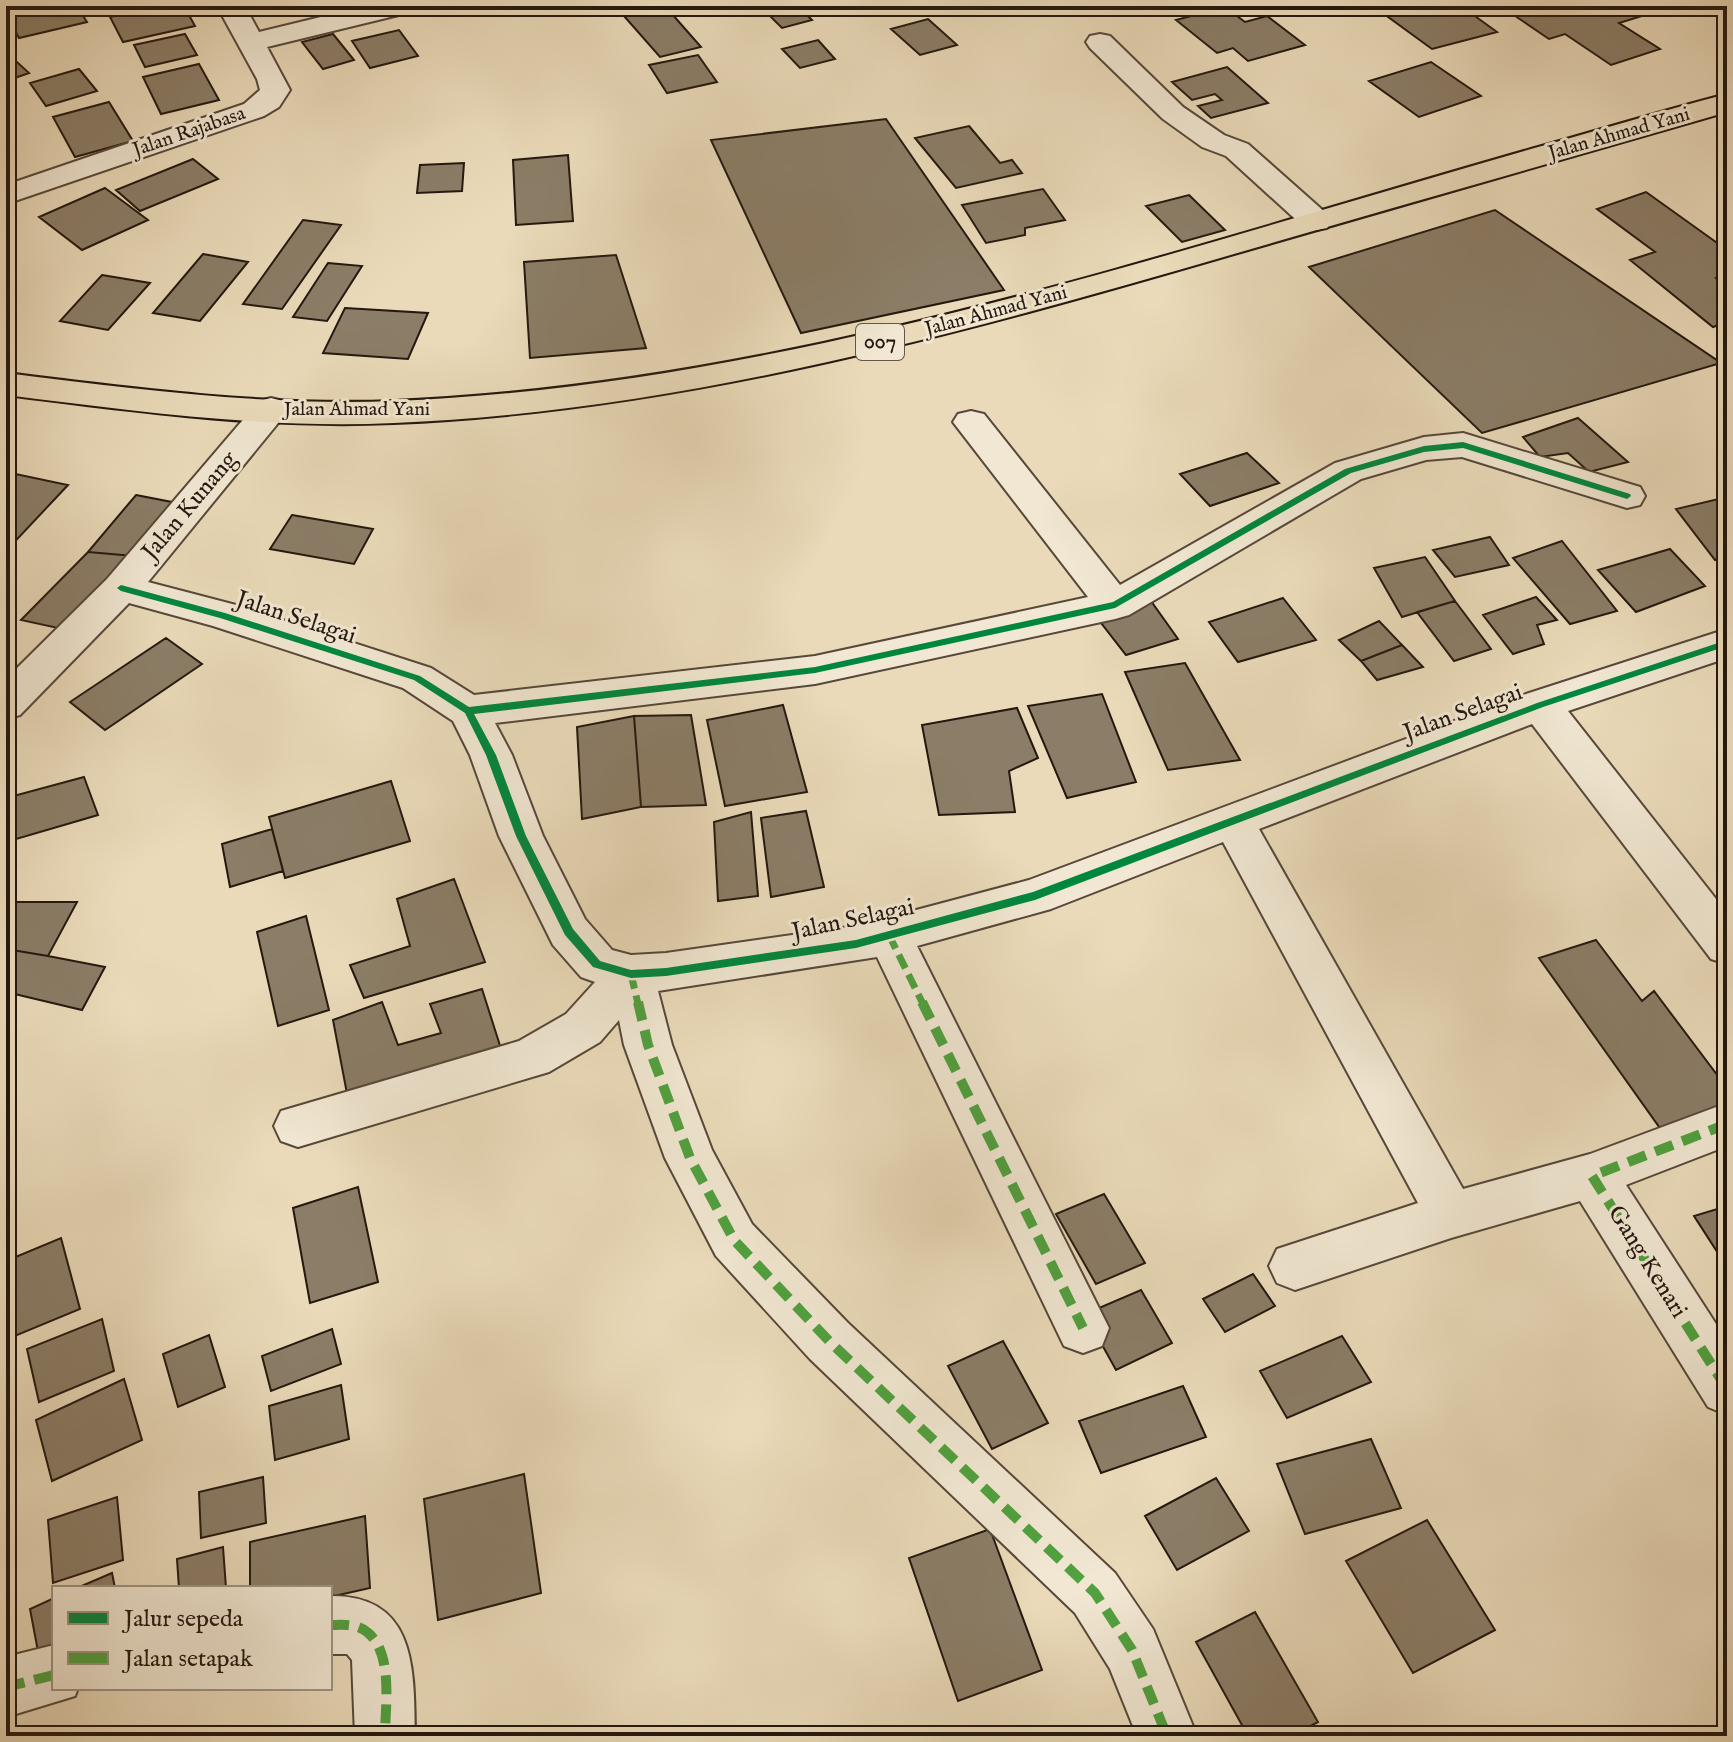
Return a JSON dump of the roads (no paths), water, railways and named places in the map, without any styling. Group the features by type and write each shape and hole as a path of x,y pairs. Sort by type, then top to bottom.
{"main road":[{"name":"Jalan Ahmad Yani","path":"6,384 120,398 271,409 392,412 546,400 715,373 889,340 1071,292 1727,103"}],"street":[{"name":"Jalan Rajabasa","path":"6,195 254,110 269,101 275,90 231,6"},
{"path":"251,42 401,6"},
{"path":"1100,42 1173,113 1213,141 1237,150 1316,221"},
{"name":"Jalan Kunang","path":"6,704 121,588 271,409"},
{"path":"971,422 1115,605"},
{"path":"468,711 815,670 1115,605 1348,471 1424,449 1463,445 1477,448 1627,496"},
{"name":"Jalan Selagai","path":"121,588 222,615 417,678 468,711 491,755 521,836 569,932 597,964 631,974 755,961 856,944 1035,896 1540,705 1727,643"},
{"path":"1540,705 1727,946"},
{"path":"1232,819 1451,1215"},
{"path":"889,935 1083,1328"},
{"path":"298,1126 532,1058 583,1028 631,974"},
{"path":"631,974 648,1045 690,1158 734,1240 829,1341 1095,1593 1132,1650 1167,1736"},
{"path":"1295,1266 1451,1215 1592,1176 1727,1124"},
{"name":"Gang Kenari","path":"1592,1176 1727,1389"},
{"path":"332,1625 348,1622 365,1627 380,1648 385,1736"},
{"path":"6,1687 52,1676"}]}
